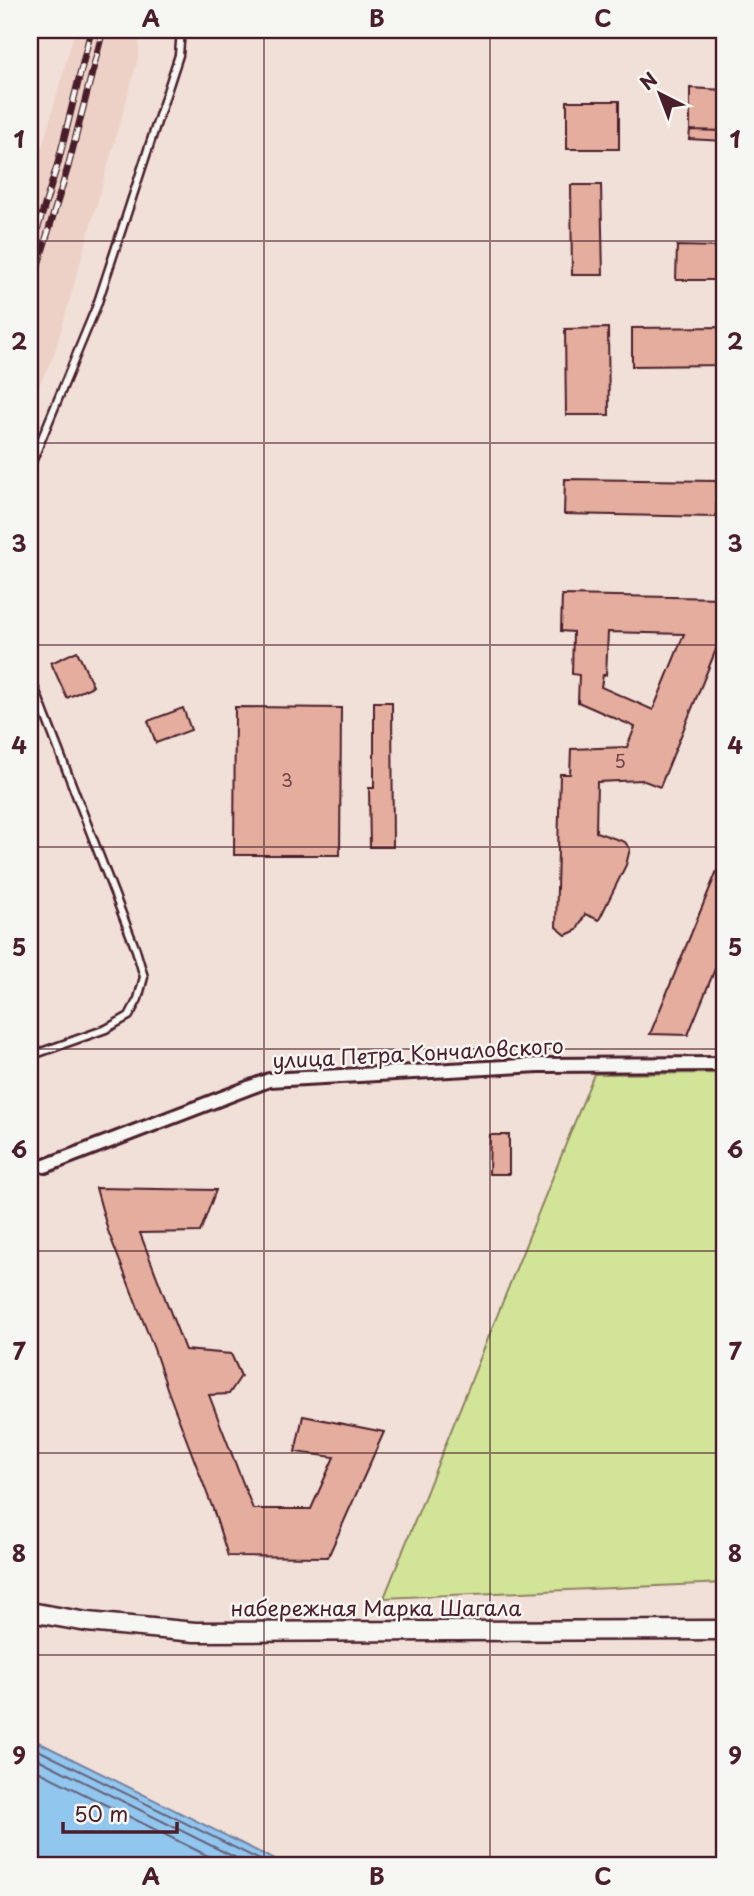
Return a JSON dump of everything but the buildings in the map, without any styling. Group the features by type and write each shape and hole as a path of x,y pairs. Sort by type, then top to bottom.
{"main road":[{"name":"набережная Марка Шагала","path":"30,1612 87,1622 195,1632 724,1630"}],"street":[{"name":"улица Петра Кончаловского","path":"45,1166 269,1080 540,1065 724,1064"}],"lane":[{"path":"30,467 97,305 179,55 181,30"},
{"path":"30,676 144,976 130,1016 106,1030 30,1056"}],"shaded area":[{"path":"75,30 141,30 138,59 54,355 30,404 30,190"}],"green space":[{"path":"724,1073 724,1583 384,1598 594,1074"}],"water":[{"path":"30,1738 287,1866 30,1866"}],"railway":[{"path":"30,253 58,163 91,30"},
{"path":"30,291 68,167 103,30"}]}
